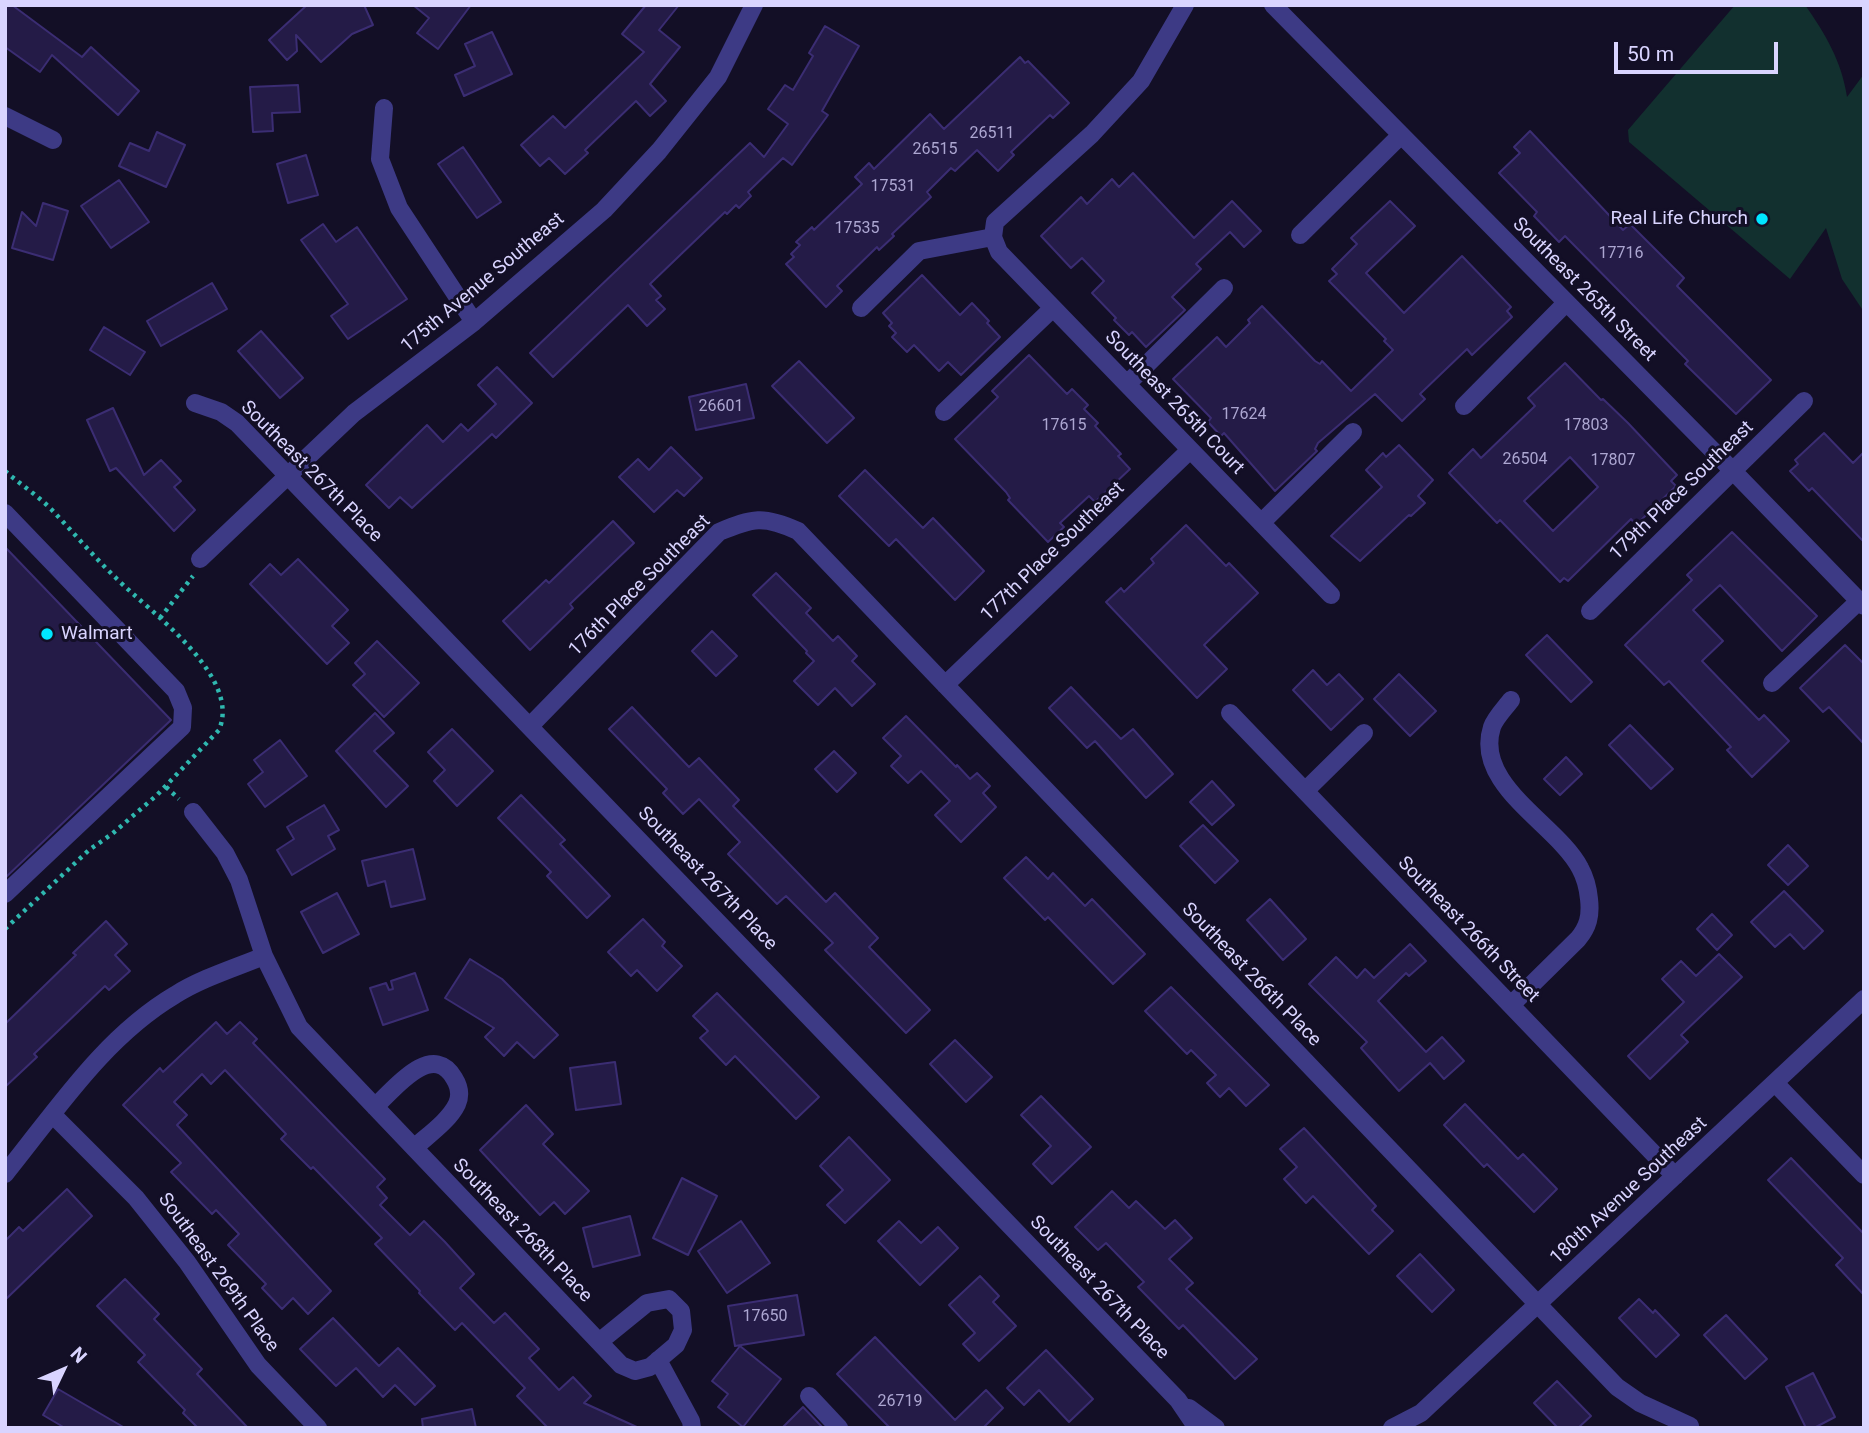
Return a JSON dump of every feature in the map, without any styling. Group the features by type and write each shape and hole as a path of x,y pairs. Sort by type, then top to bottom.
{"street":[{"name":"175th Avenue Southeast","path":"200,559 354,413 474,322 604,210 659,151 718,77 754,5"},
{"path":"861,308 919,251 993,237 995,222 1092,134 1141,81 1185,5"},
{"name":"Southeast 265th Street","path":"1273,5 1861,603"},
{"path":"384,108 380,159 400,208 474,322"},
{"path":"5,116 53,140"},
{"path":"1300,235 1401,136"},
{"name":"Southeast 265th Court","path":"993,237 999,252 1331,596"},
{"path":"1127,384 1224,288"},
{"path":"1464,405 1566,303"},
{"path":"944,412 1053,308"},
{"name":"179th Place Southeast","path":"1590,611 1804,401"},
{"name":"Southeast 267th Place","path":"195,403 221,412 237,423 288,475 1178,1400 1197,1428"},
{"path":"1261,523 1353,432"},
{"name":"177th Place Southeast","path":"945,685 1190,450"},
{"path":"5,513 176,691 183,708 182,727 5,894"},
{"name":"176th Place Southeast","path":"530,726 719,532 748,520 774,520 797,531"},
{"name":"Southeast 266th Place","path":"797,531 1617,1387 1640,1403 1690,1426"},
{"path":"1772,683 1861,603"},
{"path":"1511,701 1492,725 1490,746 1495,769 1508,788 1576,861 1588,891 1590,910 1587,928 1578,939 1511,1005"},
{"name":"Southeast 266th Street","path":"1230,713 1675,1177"},
{"path":"1305,791 1364,733"},
{"name":"Southeast 268th Place","path":"193,812 225,853 239,880 264,956 299,1027 621,1365 635,1371 650,1367 658,1360"},
{"path":"5,1174 110,1046 144,1016 176,994 264,956"},
{"name":"180th Avenue Southeast","path":"1392,1428 1417,1421 1864,999"},
{"path":"375,1107 411,1072 421,1066 432,1064 452,1073 460,1094 457,1105 414,1148"},
{"path":"1775,1083 1864,1175"},
{"name":"Southeast 269th Place","path":"53,1115 153,1218 258,1365 318,1428"},
{"path":"599,1342 647,1303 669,1299 681,1311 683,1330 676,1345 658,1360 691,1421 692,1428"},
{"path":"809,1396 839,1428"},
{"name":"Southeast 267th Place","path":"1178,1400 1216,1428"}],"path":[{"path":"5,471 49,507 116,579 160,618 192,578 200,559"}],"green space":[{"path":"1735,5 1805,5 1832,48 1847,97 1864,74 1864,312 1842,279 1826,228 1790,279 1629,142 1628,130"}],"building":[{"path":"5,5 12,5 82,57 91,47 139,91 118,115 52,55 40,72 5,47"},
{"path":"307,5 364,5 373,25 352,34 321,62 296,35 297,51 287,60 269,40"},
{"path":"413,5 471,5 438,49 417,33 429,18"},
{"path":"646,5 679,5 659,30 680,47 650,84 666,101 650,116 636,101 585,150 588,153 565,174 549,158 540,166 521,145 553,116 565,128 644,52 622,34"},
{"path":"825,26 859,46 822,111 828,115 792,165 783,158 748,192 751,196 739,208 736,205 727,214 725,212 650,284 661,296 656,300 665,309 647,326 628,305 553,377 530,353 750,143 764,157 788,124 768,109 785,85 793,90 813,56 809,53"},
{"path":"492,32 512,74 464,96 455,75 475,66 465,44"},
{"path":"1020,57 1025,63 1028,61 1069,103 1053,118 1050,115 1011,152 1014,155 998,171 977,150 955,171 951,168 927,192 931,197 892,234 894,236 879,250 877,247 837,286 842,291 826,307 786,264 794,257 791,254 800,245 796,242 812,227 814,230 862,184 855,177 869,163 874,169 930,114 944,129"},
{"path":"298,85 300,112 272,113 273,131 253,132 250,87"},
{"path":"1530,131 1623,230 1630,224 1684,278 1677,286 1771,380 1736,414 1685,364 1688,361 1565,236 1559,242 1534,216 1537,212 1499,173 1520,153 1514,147"},
{"path":"157,132 185,145 166,187 119,166 130,143 149,151"},
{"path":"463,147 501,202 477,218 438,164"},
{"path":"306,155 318,195 288,203 277,164"},
{"path":"1133,173 1194,238 1232,201 1261,231 1244,247 1230,232 1196,264 1201,269 1172,297 1185,310 1146,347 1132,332 1129,335 1114,320 1116,318 1092,293 1104,281 1082,258 1071,268 1041,236 1081,197 1087,204 1112,179 1119,187"},
{"path":"119,180 149,222 111,248 81,206"},
{"path":"1390,201 1415,226 1366,273 1404,313 1462,256 1511,307 1507,311 1512,317 1472,355 1467,349 1420,394 1425,399 1402,421 1375,394 1318,443 1315,449 1317,451 1275,491 1224,433 1221,436 1208,422 1211,418 1173,379 1217,337 1226,347 1250,323 1248,320 1262,306 1315,361 1320,364 1322,361 1351,391 1393,350 1384,341 1386,339 1329,281 1337,274 1332,269 1357,244 1351,238"},
{"path":"43,203 68,211 53,260 12,248 22,212 36,226"},
{"path":"323,224 336,242 357,227 407,299 348,339 331,316 348,304 301,240"},
{"path":"922,275 960,315 972,303 1000,337 961,375 948,362 939,371 914,345 907,352 892,337 896,333 883,313"},
{"path":"212,283 227,309 161,346 147,321"},
{"path":"104,327 145,352 130,375 90,350"},
{"path":"261,331 303,378 280,398 238,351"},
{"path":"1029,355 1067,394 1072,389 1088,405 1084,409 1098,423 1095,426 1121,454 1118,456 1130,469 1095,502 1089,496 1060,523 1064,527 1048,542 1008,500 1010,498 1006,492 955,439 998,397 992,391"},
{"path":"799,361 854,418 827,443 772,386"},
{"path":"1565,363 1628,423 1677,475 1671,481 1676,486 1636,525 1631,519 1568,581 1564,578 1560,582 1500,520 1497,523 1449,473 1473,449 1481,458 1535,406 1528,398","holes":["1570,457 1598,487 1553,531 1524,501"]},
{"path":"497,367 532,403 496,438 492,434 412,508 400,497 389,508 366,485 427,425 443,442 461,424 468,431 496,404 478,385"},
{"path":"746,384 754,418 696,430 689,397"},
{"path":"113,408 144,475 161,460 181,481 174,487 195,510 174,531 116,468 110,471 87,420"},
{"path":"1824,433 1853,463 1864,452 1864,542 1812,488 1809,491 1790,471 1798,464 1795,460"},
{"path":"1399,445 1433,480 1418,496 1425,503 1360,561 1331,536 1382,487 1366,470 1383,453 1386,457"},
{"path":"671,447 702,478 684,496 677,490 654,512 619,477 638,459 649,470"},
{"path":"865,470 923,528 933,518 984,571 955,600 896,539 889,546 839,496"},
{"path":"613,521 634,543 570,604 573,608 530,650 503,621 546,580 549,583"},
{"path":"1186,525 1226,566 1229,563 1258,593 1204,645 1227,669 1197,698 1106,602 1121,588 1124,592 1154,563 1151,559"},
{"path":"1732,532 1817,616 1782,651 1720,585 1693,610 1723,641 1702,661 1759,720 1764,715 1789,741 1752,777 1727,750 1731,747 1669,681 1664,685 1625,645 1692,580 1687,575"},
{"name":"Walmart","path":"5,547 171,720 5,878"},
{"path":"298,559 348,610 332,626 349,643 327,664 250,584 270,564 281,575"},
{"path":"776,573 811,608 806,613 833,641 838,636 857,656 852,661 875,684 852,706 835,688 818,705 794,681 814,661 753,595"},
{"path":"712,631 737,656 716,676 692,651"},
{"path":"1547,635 1592,682 1571,702 1526,655"},
{"path":"377,641 419,683 384,717 353,685 365,674 355,663"},
{"path":"1845,645 1864,664 1864,744 1829,707 1823,712 1800,688"},
{"path":"1313,670 1327,685 1339,674 1363,699 1331,730 1293,690"},
{"path":"1399,674 1436,711 1410,736 1374,699"},
{"path":"1071,687 1121,739 1133,729 1173,774 1146,798 1095,741 1087,748 1049,708"},
{"path":"632,707 689,767 699,758 739,800 733,806 826,902 835,893 878,938 869,947 930,1010 906,1033 825,950 833,943 786,896 777,904 728,854 740,842 699,799 683,814 663,793 667,789 609,729"},
{"path":"375,713 394,733 374,751 408,786 386,807 336,751"},
{"path":"906,716 970,779 977,773 990,786 983,793 996,807 961,842 935,815 950,801 921,771 908,783 891,766 901,756 883,738"},
{"path":"1630,725 1673,769 1651,789 1609,745"},
{"path":"452,729 493,771 457,806 434,781 445,770 428,752"},
{"path":"280,740 307,776 265,807 248,784 263,772 254,760"},
{"path":"834,751 856,773 837,792 815,769"},
{"path":"1566,757 1582,774 1560,795 1544,779"},
{"path":"1212,781 1234,805 1212,825 1190,802"},
{"path":"521,795 565,840 560,844 610,896 587,918 547,876 551,872 498,818"},
{"path":"324,805 339,830 328,836 335,849 292,875 277,850 294,839 287,827"},
{"path":"1203,825 1238,861 1215,883 1180,846"},
{"path":"1788,845 1808,866 1788,885 1768,865"},
{"path":"413,849 425,899 391,907 385,881 368,886 362,861"},
{"path":"1026,857 1048,879 1053,873 1085,906 1092,899 1145,954 1113,984 1048,917 1045,920 1004,878"},
{"path":"1784,891 1823,931 1804,949 1790,934 1775,947 1751,922"},
{"path":"337,893 359,934 323,953 301,912"},
{"path":"1270,899 1306,939 1283,960 1247,920"},
{"path":"1712,914 1732,935 1717,950 1697,929"},
{"path":"643,919 665,942 662,946 682,966 657,991 637,970 631,976 608,952"},
{"path":"106,921 127,944 115,955 130,971 109,990 105,986 34,1054 37,1057 5,1087 5,1024 76,955 73,953"},
{"path":"1410,944 1426,961 1409,976 1406,973 1378,1001 1426,1052 1442,1037 1464,1061 1444,1079 1430,1063 1399,1091 1361,1048 1367,1042 1309,984 1336,957 1357,978 1365,969 1374,978"},
{"path":"1719,954 1742,977 1681,1035 1688,1042 1650,1079 1628,1056 1684,1002 1662,979 1681,961 1696,976"},
{"path":"470,959 502,979 558,1035 534,1058 517,1042 504,1056 485,1037 494,1028 445,998"},
{"path":"415,973 428,1010 383,1025 370,988 386,983 389,990 393,989 391,981"},
{"path":"1171,987 1269,1085 1246,1106 1229,1088 1220,1097 1207,1083 1216,1075 1191,1050 1187,1054 1145,1011"},
{"path":"717,993 819,1097 796,1119 735,1056 726,1065 700,1038 708,1031 693,1016"},
{"path":"216,1022 227,1034 240,1022 257,1039 253,1043 385,1179 377,1187 387,1198 380,1205 410,1235 424,1221 445,1242 474,1274 460,1288 494,1323 505,1313 539,1349 529,1358 559,1390 573,1377 591,1396 584,1403 639,1428 548,1428 517,1396 525,1388 462,1323 455,1330 419,1293 375,1244 382,1238 313,1167 311,1169 281,1139 286,1134 225,1070 211,1084 202,1074 174,1102 187,1115 177,1125 331,1291 308,1314 293,1298 282,1309 262,1288 266,1284 228,1245 239,1234 216,1210 212,1214 171,1172 181,1163 123,1105 160,1068 163,1072"},
{"path":"955,1040 992,1077 966,1102 930,1064"},
{"path":"615,1062 621,1104 576,1110 570,1068"},
{"path":"1041,1096 1091,1147 1052,1184 1033,1164 1051,1146 1021,1115"},
{"path":"1465,1104 1518,1159 1523,1154 1557,1189 1534,1212 1487,1164 1484,1167 1444,1125"},
{"path":"526,1105 553,1134 543,1144 589,1191 565,1214 554,1202 540,1215 480,1150"},
{"path":"1304,1128 1376,1206 1372,1210 1393,1231 1369,1254 1313,1196 1306,1203 1284,1179 1297,1167 1280,1149"},
{"path":"849,1137 890,1180 845,1223 827,1205 843,1190 820,1166"},
{"path":"1791,1158 1864,1234 1864,1295 1836,1265 1843,1258 1768,1180"},
{"path":"682,1178 717,1196 688,1255 653,1238"},
{"path":"67,1189 92,1216 5,1300 5,1241 19,1227 23,1231"},
{"path":"1112,1191 1129,1208 1136,1201 1165,1229 1175,1220 1192,1238 1169,1259 1193,1283 1186,1289 1257,1359 1235,1379 1183,1325 1179,1329 1138,1287 1144,1282 1106,1243 1098,1250 1075,1227"},
{"path":"630,1216 640,1255 593,1267 583,1228"},
{"path":"741,1221 770,1263 727,1293 698,1251"},
{"path":"899,1221 921,1243 938,1227 958,1248 920,1285 878,1241"},
{"path":"1420,1254 1454,1290 1432,1312 1397,1276"},
{"path":"980,1276 999,1296 993,1302 1016,1326 979,1361 963,1344 975,1333 949,1305"},
{"path":"125,1279 159,1314 154,1319 202,1369 197,1374 248,1428 198,1428 183,1413 185,1410 138,1362 145,1355 97,1306"},
{"path":"797,1295 804,1335 735,1346 728,1306"},
{"path":"1639,1299 1653,1313 1655,1310 1679,1335 1656,1357 1619,1318"},
{"path":"1726,1315 1767,1359 1745,1379 1704,1335"},
{"path":"333,1318 379,1366 398,1348 435,1386 415,1405 395,1385 383,1397 356,1368 336,1386 300,1349"},
{"path":"875,1337 955,1420 986,1390 1003,1408 983,1428 890,1428 837,1374"},
{"path":"740,1346 781,1379 743,1427 718,1407 728,1394 712,1381"},
{"path":"1046,1350 1093,1399 1069,1422 1039,1390 1024,1405 1007,1388"},
{"path":"1813,1373 1835,1417 1814,1428 1806,1428 1786,1387"},
{"path":"1557,1381 1591,1416 1578,1428 1558,1428 1534,1403"},
{"path":"58,1389 125,1428 65,1428 43,1415"},
{"path":"803,1407 823,1428 782,1428"},
{"path":"472,1409 476,1428 423,1428 422,1419"}],"place":[{"name":"Real Life Church","path":"1762,219"},
{"name":"Walmart","path":"47,634"}]}
